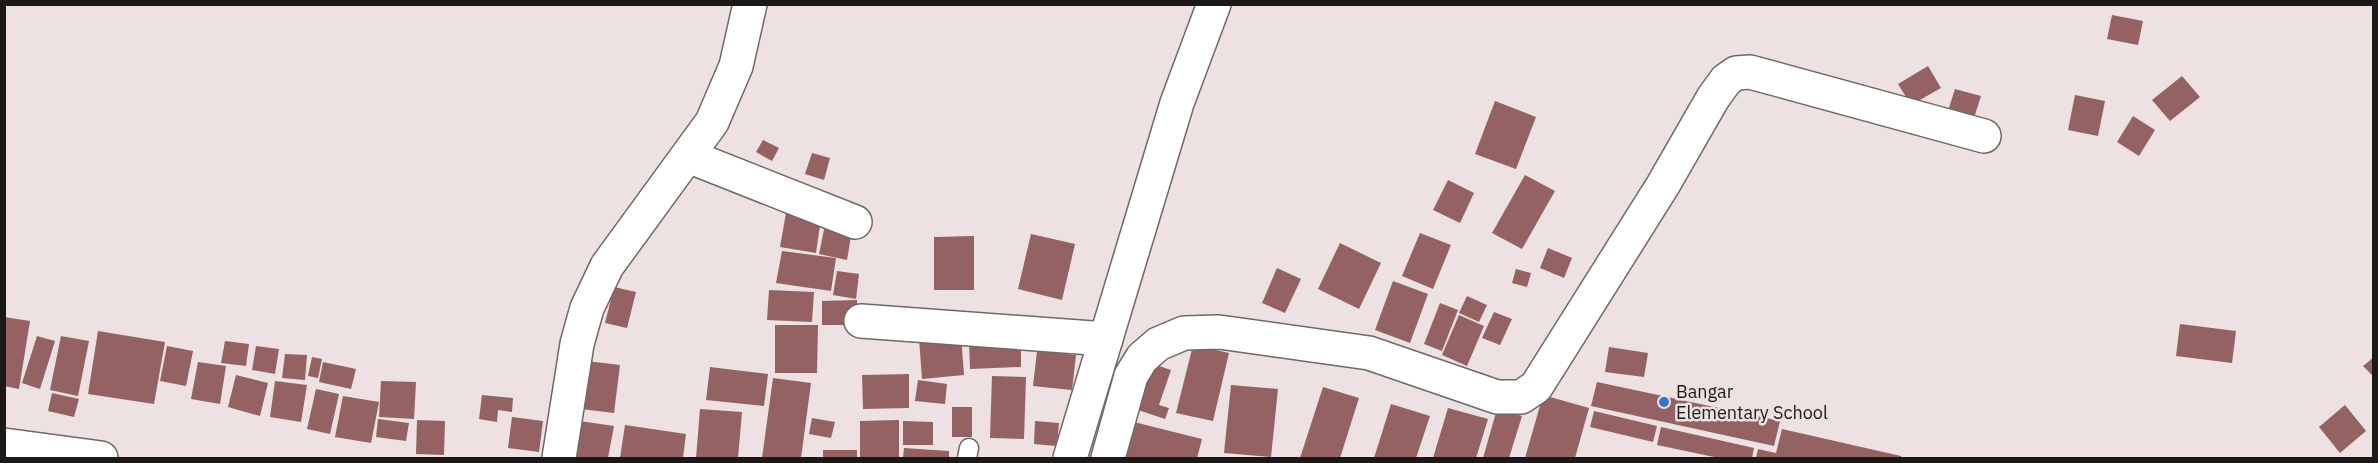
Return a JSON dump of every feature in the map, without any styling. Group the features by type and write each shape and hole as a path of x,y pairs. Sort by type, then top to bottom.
{"street":[{"path":"559,459 577,344 587,308 607,266 712,122 735,66 750,4"},
{"path":"1070,459 1177,103 1214,4"},
{"path":"1108,459 1131,376 1142,358 1158,344 1184,333 1219,332 1369,354 1497,397 1521,397 1536,387 1663,185 1713,98 1726,80 1736,72 1750,72 1984,136"},
{"path":"688,156 855,222"},
{"path":"861,321 1106,339"},
{"path":"4,445 101,459"}],"building":[{"path":"2112,15 2143,21 2138,45 2107,39"},
{"path":"1928,66 1941,88 1911,105 1898,84"},
{"path":"2182,76 2200,97 2170,121 2152,100"},
{"path":"1955,89 1981,96 1973,121 1947,114"},
{"path":"2075,95 2105,101 2098,136 2068,130"},
{"path":"1495,101 1536,117 1516,169 1475,154"},
{"path":"2133,116 2155,130 2139,156 2117,142"},
{"path":"763,140 779,148 772,161 756,152"},
{"path":"812,153 830,158 824,180 805,174"},
{"path":"1525,175 1555,191 1522,249 1492,233"},
{"path":"1448,180 1474,193 1460,223 1433,210"},
{"path":"786,213 821,218 816,253 780,247"},
{"path":"825,225 852,230 847,260 819,254"},
{"path":"1420,233 1451,245 1433,289 1402,276"},
{"path":"1031,234 1075,244 1062,300 1018,289"},
{"path":"974,236 974,290 934,290 934,237"},
{"path":"1340,243 1381,263 1359,309 1318,289"},
{"path":"1548,248 1572,258 1564,278 1540,268"},
{"path":"782,251 836,258 831,291 776,283"},
{"path":"1277,268 1301,279 1285,313 1262,303"},
{"path":"1516,269 1531,273 1527,287 1512,283"},
{"path":"837,271 859,274 856,299 833,295"},
{"path":"1393,281 1428,294 1410,343 1375,330"},
{"path":"614,287 636,292 627,328 605,323"},
{"path":"769,290 814,292 812,322 767,320"},
{"path":"1467,296 1487,305 1479,322 1459,313"},
{"path":"857,300 857,325 822,325 822,301"},
{"path":"1440,303 1458,310 1442,351 1424,344"},
{"path":"1494,312 1512,319 1500,345 1482,338"},
{"path":"1459,315 1484,326 1467,366 1442,355"},
{"path":"4,317 30,321 19,389 4,386"},
{"path":"2180,324 2236,331 2232,363 2176,356"},
{"path":"775,325 818,325 817,373 775,373"},
{"path":"98,331 165,342 154,404 88,394"},
{"path":"961,335 964,375 922,379 919,338"},
{"path":"37,336 55,341 40,389 22,383"},
{"path":"61,336 89,341 78,396 50,390"},
{"path":"225,341 249,344 246,366 221,363"},
{"path":"1021,341 1021,367 970,369 969,342"},
{"path":"1193,345 1229,353 1213,421 1176,413"},
{"path":"167,346 193,351 186,386 160,381"},
{"path":"256,346 279,349 275,374 252,370"},
{"path":"1609,347 1648,353 1644,377 1605,372"},
{"path":"1037,351 1076,355 1072,390 1033,386"},
{"path":"285,354 307,355 305,380 282,378"},
{"path":"312,357 322,359 318,378 308,376"},
{"path":"2374,357 2374,377 2363,366"},
{"path":"587,361 620,365 614,413 581,409"},
{"path":"198,362 226,366 220,404 191,399"},
{"path":"323,362 356,369 351,389 319,382"},
{"path":"1150,363 1171,370 1159,405 1169,408 1165,419 1135,409"},
{"path":"710,367 768,374 764,406 706,400"},
{"path":"909,374 909,408 863,409 862,375"},
{"path":"236,375 268,383 260,416 228,407"},
{"path":"992,376 1026,377 1024,439 990,438"},
{"path":"773,378 811,383 801,458 762,458"},
{"path":"918,380 947,384 945,404 915,401"},
{"path":"275,381 307,385 301,422 270,417"},
{"path":"381,381 416,382 414,419 379,417"},
{"path":"1597,382 1780,421 1774,446 1591,406"},
{"path":"1231,385 1278,389 1271,457 1224,453"},
{"path":"1323,387 1359,398 1340,458 1300,458"},
{"path":"316,389 339,394 330,434 307,429"},
{"path":"52,393 79,399 74,417 48,411"},
{"path":"482,395 513,398 512,412 498,410 497,422 479,419"},
{"path":"1543,395 1589,408 1575,458 1525,458"},
{"path":"343,396 379,402 371,443 335,437"},
{"path":"1391,404 1430,416 1416,458 1374,458"},
{"path":"2345,405 2366,431 2340,453 2319,427"},
{"path":"952,407 972,407 972,437 952,437"},
{"path":"1448,408 1488,419 1476,458 1433,458"},
{"path":"700,409 742,412 738,458 696,458"},
{"path":"1497,409 1522,416 1509,458 1483,458"},
{"path":"1594,411 1657,426 1653,442 1590,427"},
{"path":"512,417 543,421 539,452 508,448"},
{"path":"812,418 835,422 831,438 809,434"},
{"path":"378,419 409,423 406,441 376,437"},
{"path":"417,420 445,421 444,455 416,454"},
{"path":"899,420 899,458 860,458 860,421"},
{"path":"580,421 614,426 608,458 574,458"},
{"path":"903,421 933,422 933,445 903,445"},
{"path":"1035,421 1059,423 1057,446 1034,444"},
{"path":"1134,422 1202,439 1197,458 1125,458"},
{"path":"625,425 686,434 683,458 620,458"},
{"path":"1661,427 1754,448 1752,458 1719,458 1657,445"},
{"path":"1782,429 1901,456 1901,458 1756,458 1758,449 1776,453"},
{"path":"904,448 949,451 949,458 903,458"},
{"path":"823,450 857,450 857,458 823,458"}],"place":[{"name":"Bangar Elementary School","path":"1664,402"}]}
